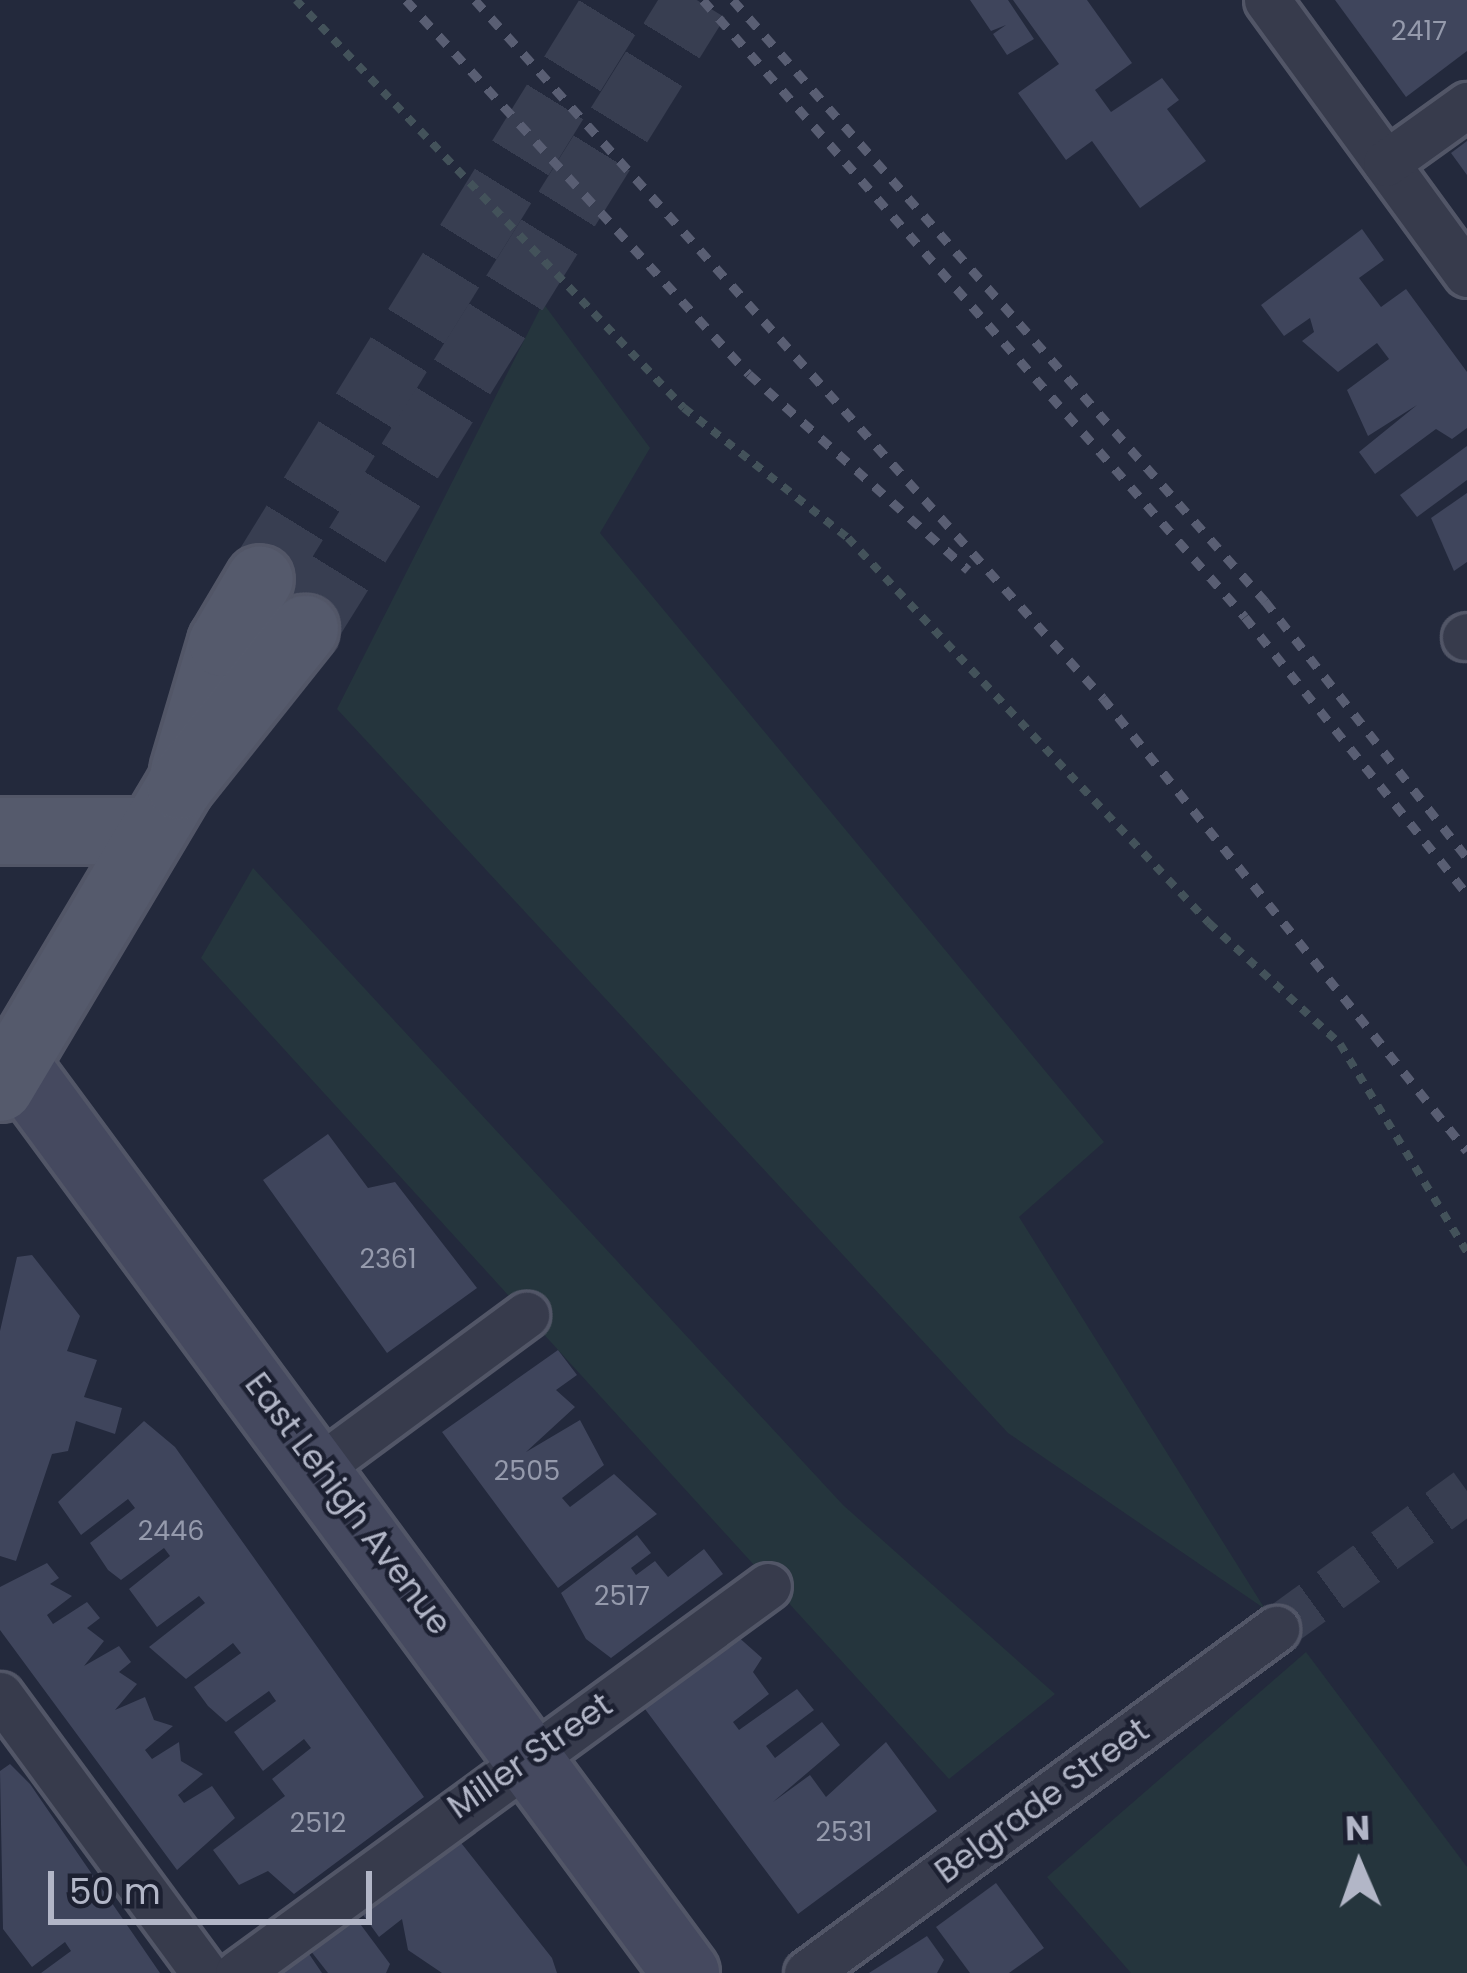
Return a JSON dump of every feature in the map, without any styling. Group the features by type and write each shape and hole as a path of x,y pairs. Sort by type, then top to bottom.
{"main road":[{"path":"166,808 222,643 260,579"},
{"path":"4,1063 166,808 304,629"},
{"path":"0,831 166,808"},
{"name":"East Lehigh Avenue","path":"4,1063 320,1466 534,1754 686,1973"}],"street":[{"path":"1267,0 1467,274"},
{"path":"1386,164 1467,105"},
{"path":"320,1466 526,1315"},
{"name":"Miller Street","path":"238,1973 768,1586"},
{"name":"Belgrade Street","path":"807,1973 1276,1629"},
{"path":"0,1695 204,1973"}],"path":[{"path":"296,0 684,408 848,538 1160,873 1340,1044 1467,1252"}],"shaded area":[{"path":"543,303 650,448 600,533 1104,1142 1019,1217 1265,1609 1008,1433 337,709"},
{"path":"253,868 843,1505 1055,1694 949,1779 201,958"},
{"path":"1306,1652 1467,1867 1467,1973 1131,1973 1047,1877"}],"building":[{"path":"970,0 1008,0 1034,39 1007,55 993,34 1006,25 991,31"},
{"path":"1013,0 1087,0 1132,63 1095,90 1111,112 1162,78 1179,100 1167,109 1206,161 1140,208 1092,141 1066,160 1018,93 1059,64"},
{"path":"1335,0 1467,0 1467,51 1406,97"},
{"path":"1467,141 1467,175 1451,153"},
{"path":"1362,229 1384,260 1359,278 1381,307 1406,289 1467,372 1467,428 1452,439 1436,429 1375,474 1359,452 1417,405 1368,436 1347,390 1389,359 1377,343 1338,372 1302,341 1314,332 1310,318 1284,336 1261,305"},
{"path":"1467,446 1467,480 1417,517 1400,495"},
{"path":"1467,493 1467,562 1454,571 1431,518"},
{"path":"328,1134 368,1188 395,1182 477,1288 387,1353 263,1180"},
{"path":"32,1255 80,1316 67,1351 97,1360 84,1397 122,1408 115,1434 76,1421 68,1451 52,1454 16,1561 0,1556 0,1331 17,1257"},
{"path":"558,1350 577,1375 556,1390 575,1407 526,1452 580,1420 604,1465 562,1498 570,1507 614,1474 657,1514 558,1588 442,1432"},
{"path":"144,1421 175,1447 424,1797 294,1894 268,1871 239,1885 213,1850 285,1796 272,1779 311,1748 304,1739 263,1771 234,1732 276,1701 269,1691 226,1722 208,1706 194,1687 241,1653 233,1643 186,1679 149,1647 205,1603 199,1596 157,1627 129,1589 170,1556 164,1548 121,1580 108,1570 90,1543 135,1508 128,1499 81,1535 58,1502"},
{"path":"637,1535 651,1553 631,1568 636,1575 655,1561 668,1577 704,1549 723,1574 611,1658 586,1639 561,1593"},
{"path":"47,1563 59,1578 50,1584 72,1596 47,1615 53,1624 87,1602 100,1618 87,1628 104,1641 84,1666 119,1646 131,1662 119,1672 137,1684 115,1710 145,1697 154,1720 173,1726 145,1750 152,1759 179,1742 181,1761 203,1774 178,1795 184,1803 212,1786 235,1818 177,1870 0,1630 0,1587"},
{"path":"736,1635 762,1658 753,1672 769,1694 733,1722 739,1730 797,1689 814,1710 766,1746 775,1758 822,1722 840,1745 773,1802 810,1775 826,1797 886,1742 937,1811 798,1914 642,1705"},
{"path":"10,1764 30,1784 160,1973 41,1973 71,1951 65,1942 32,1967 3,1929 0,1771"},
{"path":"458,1839 552,1958 557,1973 442,1973 408,1950 402,1919 379,1937 361,1912"},
{"path":"996,1883 1044,1948 1009,1973 970,1973 936,1927"},
{"path":"355,1917 390,1964 386,1973 328,1973 310,1950"},
{"path":"927,1936 944,1960 937,1973 869,1973"},
{"path":"307,1951 322,1973 277,1973 284,1968"}],"tunnel":[{"path":"260,579 618,0"},
{"path":"305,629 697,0"},
{"path":"1276,1629 1467,1490"}],"railway":[{"path":"406,0 749,374 968,570"},
{"path":"475,0 1103,698 1467,1151"},
{"path":"703,0 1245,617 1467,894"},
{"path":"733,0 1265,601 1467,858"}]}
